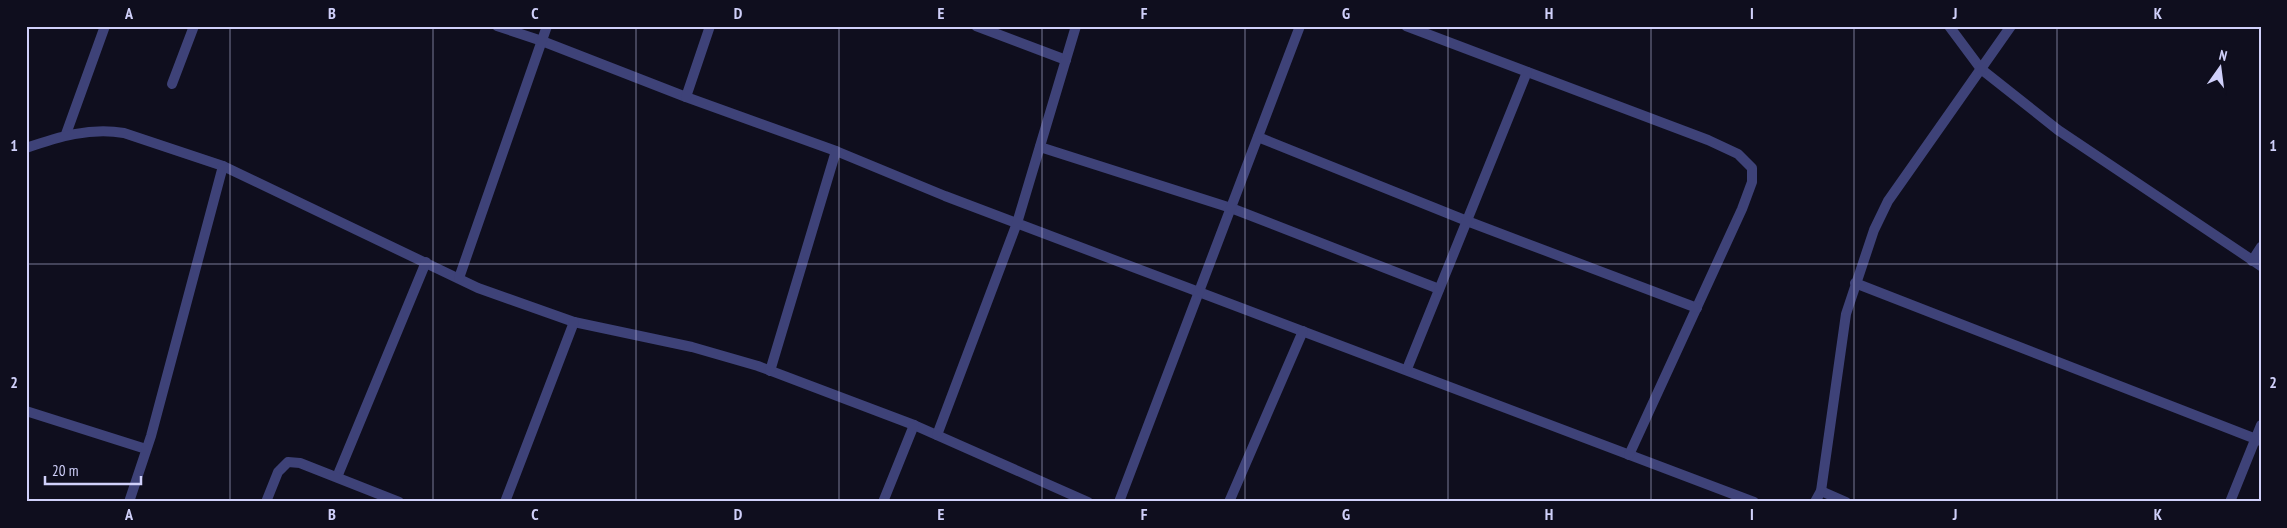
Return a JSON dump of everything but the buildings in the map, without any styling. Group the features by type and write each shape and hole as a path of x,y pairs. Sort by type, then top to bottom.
{"street":[{"path":"66,134 105,26"},
{"path":"172,84 194,26"},
{"path":"497,26 836,151 945,196 1754,502"},
{"path":"459,278 547,26"},
{"path":"686,97 710,26"},
{"path":"976,26 1066,60"},
{"path":"937,435 1018,223 1076,26"},
{"path":"1119,502 1300,26"},
{"path":"1406,26 1708,140 1738,154 1752,168 1752,182 1742,209 1629,455"},
{"path":"1949,26 1980,69 2058,130 2257,264 2261,247"},
{"path":"1814,502 1821,491 1846,314 1874,230 1888,201 2011,26"},
{"path":"1407,370 1527,72"},
{"path":"26,148 66,134 110,131 124,133 222,166 478,288 574,322 692,347 770,371 914,425 1088,502"},
{"path":"1258,137 1467,221 1697,308"},
{"path":"1040,147 1231,208 1440,289"},
{"path":"770,371 836,151"},
{"path":"129,502 146,449 222,166"},
{"path":"337,477 426,262"},
{"path":"1856,283 2258,440"},
{"path":"505,502 574,322"},
{"path":"1229,502 1303,331"},
{"path":"26,411 146,449"},
{"path":"883,502 914,425"},
{"path":"2230,502 2258,440 2261,425"},
{"path":"266,502 278,472 288,462 300,463 399,502"},
{"path":"1821,491 1846,502"}]}
